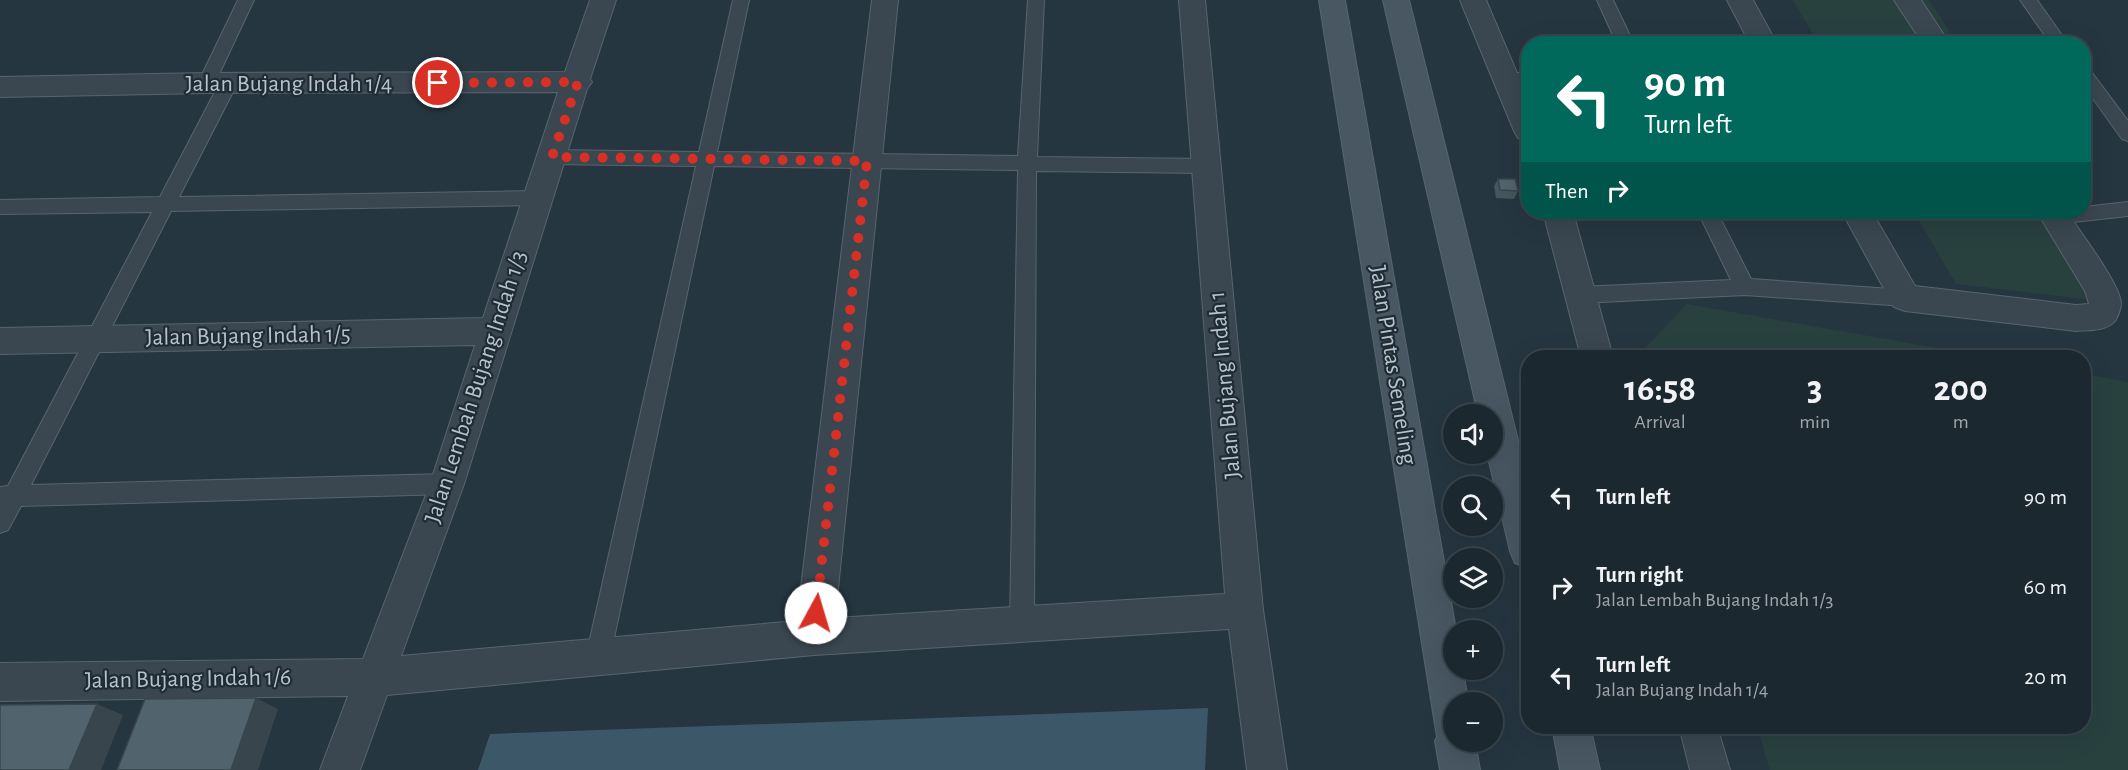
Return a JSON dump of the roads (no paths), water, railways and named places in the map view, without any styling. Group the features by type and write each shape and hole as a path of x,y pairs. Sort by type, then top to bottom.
{"main road":[{"name":"Jalan Pintas Semeling","path":"1332,0 1447,692"},
{"path":"1396,0 1521,522"},
{"path":"1573,734 1580,770"},
{"path":"1457,752 1460,770"}],"street":[{"name":"Jalan Lembah Bujang Indah 1/3","path":"340,770 377,677 447,484 537,198 578,82 603,0"},
{"path":"814,637 885,0"},
{"name":"Jalan Bujang Indah 1","path":"1192,0 1245,610 1267,770"},
{"path":"1473,0 1518,78 1521,94"},
{"path":"1740,0 1760,36"},
{"path":"1907,0 1932,36"},
{"name":"Jalan Bujang Indah 1/4","path":"0,87 578,82"},
{"path":"1560,219 1595,350"},
{"path":"1861,219 1905,298 2076,318 2095,317 2103,313 2105,302 2099,287 2057,219"},
{"name":"Jalan Bujang Indah 1/5","path":"0,341 495,331"},
{"name":"Jalan Bujang Indah 1/6","path":"0,682 377,677 814,637 1245,610"},
{"path":"1700,734 1710,770"}],"lane":[{"path":"0,523 7,496 98,339 168,204 218,84 246,0"},
{"path":"598,657 741,0"},
{"path":"1022,624 1027,164 1036,0"},
{"path":"1605,0 1622,36"},
{"path":"2028,0 2054,36"},
{"path":"2091,84 2128,134"},
{"path":"552,157 1206,166"},
{"path":"0,207 537,198"},
{"path":"2091,212 2128,210"},
{"path":"1711,219 1745,287"},
{"path":"1580,295 1745,287 1905,298"},
{"path":"7,496 447,484"}],"water":[{"path":"1208,708 1205,770 478,770 490,734"}]}
